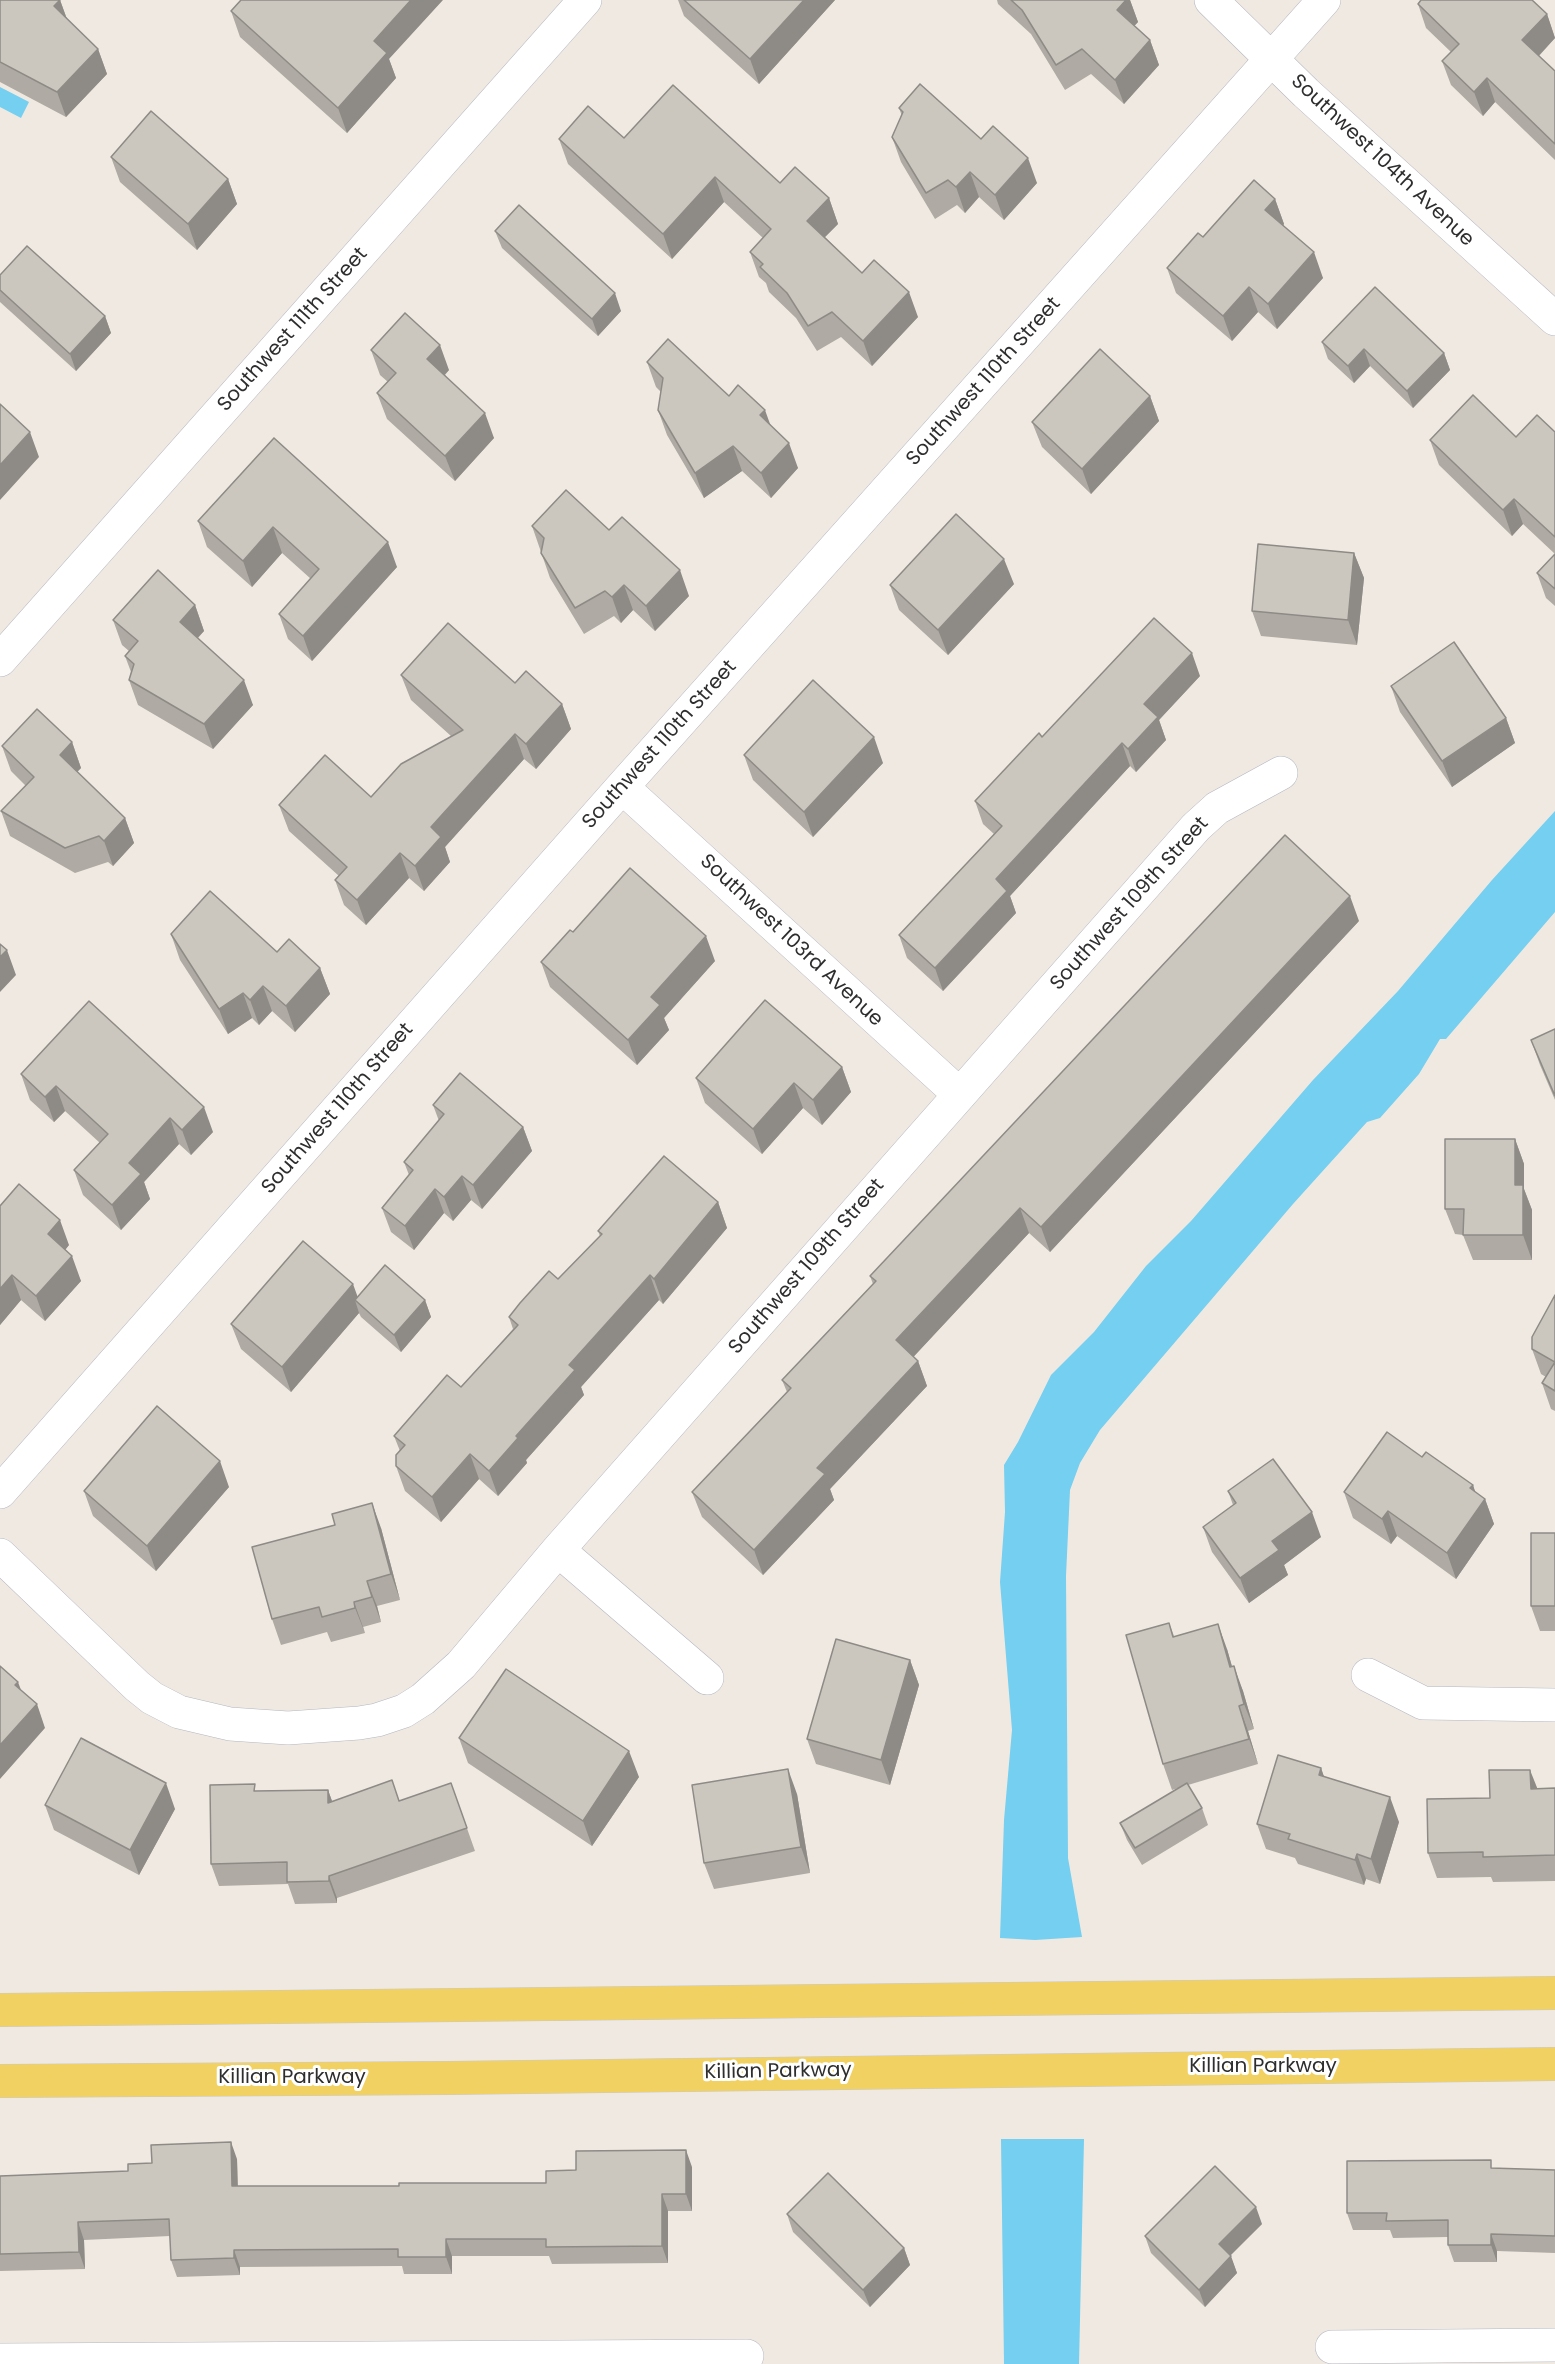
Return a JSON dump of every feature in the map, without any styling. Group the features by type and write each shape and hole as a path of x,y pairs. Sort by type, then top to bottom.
{"main road":[{"path":"0,2010 1555,1994"},
{"name":"Killian Parkway","path":"0,2081 447,2078 1555,2064"}],"street":[{"name":"Southwest 111th Street","path":"0,660 585,0"},
{"name":"Southwest 104th Avenue","path":"1211,0 1306,93 1555,319"},
{"name":"Southwest 110th Street","path":"0,1492 622,787 1324,0"},
{"name":"Southwest 109th Street","path":"0,1555 137,1686 168,1707 189,1716 230,1724 288,1728 377,1720 404,1711 423,1699 461,1665 558,1550 959,1094 1207,817 1217,808 1281,773"},
{"name":"Southwest 103rd Avenue","path":"622,787 959,1094"},
{"path":"558,1550 707,1678"},
{"path":"1368,1675 1423,1703 1555,1705"},
{"path":"1332,2347 1555,2345"},
{"path":"0,2360 747,2356"}],"water":[{"path":"0,87 29,102 21,118 0,107"},
{"path":"1555,811 1555,912 1446,1039 1440,1039 1419,1074 1380,1118 1367,1122 1293,1204 1100,1430 1080,1463 1070,1490 1066,1576 1068,1858 1082,1937 1035,1940 1000,1938 1004,1820 1012,1730 1000,1582 1005,1512 1004,1465 1051,1375 1094,1332 1146,1266 1191,1221 1313,1080 1398,991 1492,880"},
{"path":"1001,2139 1084,2139 1079,2364 1004,2364"}],"building":[{"path":"0,0 60,0 54,6 98,49 57,92 0,62"},
{"path":"241,0 411,0 374,41 387,53 338,108 231,11"},
{"path":"684,0 804,0 750,59"},
{"path":"1011,0 1126,0 1117,10 1150,40 1115,80 1082,49 1056,65 1022,10"},
{"path":"1421,0 1532,0 1547,14 1522,40 1555,71 1555,144 1487,78 1474,92 1442,61 1459,44 1418,4"},
{"path":"920,84 981,139 993,126 1028,158 995,195 970,172 956,187 948,180 926,193 892,137 903,112 899,108"},
{"path":"673,85 780,183 795,167 829,198 807,221 862,273 874,260 909,292 863,341 832,312 808,326 787,293 760,267 763,264 750,252 771,229 715,177 663,234 559,139 588,106 624,138"},
{"path":"151,111 228,179 188,224 111,157"},
{"path":"1254,180 1275,199 1265,210 1314,252 1268,304 1249,287 1223,316 1167,268 1198,233 1203,237"},
{"path":"519,205 615,293 592,319 495,231"},
{"path":"27,246 105,316 70,354 0,290 0,275"},
{"path":"1375,287 1444,353 1407,391 1364,349 1348,366 1322,342"},
{"path":"405,313 440,345 427,359 485,413 445,456 377,393 396,373 371,350"},
{"path":"668,339 729,396 738,385 765,410 760,415 789,443 761,473 733,446 695,473 658,410 663,378 647,362"},
{"path":"1100,349 1150,396 1082,469 1032,422"},
{"path":"1473,395 1516,437 1537,415 1555,432 1555,537 1514,499 1503,510 1430,440"},
{"path":"0,404 30,432 0,465"},
{"path":"274,438 388,542 303,636 279,614 319,569 273,527 243,561 198,521"},
{"path":"566,490 609,530 622,517 680,570 646,606 624,585 612,597 605,591 575,608 541,553 544,538 532,526"},
{"path":"956,514 1004,559 938,630 890,585"},
{"path":"1258,544 1354,553 1348,620 1252,611"},
{"path":"1555,554 1555,589 1537,573"},
{"path":"158,570 195,605 180,622 244,680 204,724 129,680 134,664 125,656 138,641 113,620"},
{"path":"1154,618 1192,653 1144,704 1158,717 1128,749 1122,743 996,879 1007,891 935,968 899,935 1002,826 975,801 1039,733 1042,737"},
{"path":"448,623 515,683 526,671 562,704 526,744 515,734 431,827 441,837 415,866 400,853 357,900 335,880 347,867 279,805 325,755 371,797 401,764 463,730 401,675"},
{"path":"1454,642 1506,718 1442,761 1391,686"},
{"path":"813,680 874,737 804,812 744,755"},
{"path":"37,709 72,742 60,755 125,818 104,841 99,836 65,848 1,811 34,777 2,746"},
{"path":"1285,835 1350,896 1041,1227 1020,1208 896,1340 918,1361 817,1468 825,1474 754,1550 692,1492 791,1388 782,1380 876,1281 870,1276"},
{"path":"630,868 706,936 651,997 660,1005 628,1040 541,962 570,930 573,932"},
{"path":"210,891 277,952 289,939 320,968 286,1006 263,986 250,1000 243,993 219,1009 171,934"},
{"path":"0,944 7,950 0,957"},
{"path":"765,1000 842,1067 813,1100 794,1083 753,1129 696,1078"},
{"path":"89,1001 204,1107 182,1130 170,1118 129,1163 141,1174 112,1205 74,1170 108,1134 56,1086 45,1097 21,1074"},
{"path":"1555,1029 1555,1096 1531,1040"},
{"path":"460,1073 523,1127 473,1185 462,1176 444,1197 435,1189 405,1226 382,1208 413,1170 404,1162 444,1114 433,1105"},
{"path":"1445,1139 1515,1139 1515,1185 1523,1185 1523,1235 1463,1235 1464,1209 1445,1209"},
{"path":"664,1156 718,1202 654,1279 650,1275 569,1365 575,1370 516,1436 518,1438 489,1471 470,1454 432,1497 396,1466 396,1455 405,1445 394,1436 447,1375 461,1387 518,1325 509,1317 520,1303 549,1271 558,1279 602,1234 598,1231"},
{"path":"19,1184 60,1220 48,1234 72,1256 36,1296 12,1275 0,1289 0,1206"},
{"path":"303,1241 353,1284 282,1367 231,1324"},
{"path":"385,1265 425,1300 394,1335 355,1300"},
{"path":"1555,1295 1555,1362 1532,1349 1532,1337"},
{"path":"1555,1362 1555,1391 1542,1383"},
{"path":"157,1406 220,1461 147,1546 84,1491"},
{"path":"1387,1432 1422,1457 1426,1452 1473,1485 1470,1488 1485,1499 1447,1553 1388,1511 1382,1519 1344,1492"},
{"path":"1273,1459 1312,1512 1272,1541 1279,1550 1240,1578 1203,1527 1236,1503 1228,1491"},
{"path":"372,1503 391,1574 367,1581 372,1597 354,1602 355,1608 322,1617 319,1607 272,1619 252,1547 335,1525 332,1514"},
{"path":"1531,1533 1555,1533 1555,1606 1531,1606"},
{"path":"1169,1623 1173,1637 1218,1624 1230,1667 1234,1666 1244,1704 1239,1706 1249,1739 1163,1764 1126,1635"},
{"path":"836,1639 910,1660 881,1760 807,1739"},
{"path":"0,1666 18,1682 15,1685 37,1704 0,1745"},
{"path":"506,1669 629,1751 583,1821 459,1738"},
{"path":"81,1738 166,1783 130,1850 45,1805"},
{"path":"1278,1755 1321,1768 1319,1775 1390,1797 1371,1859 1357,1854 1355,1860 1288,1839 1290,1834 1257,1824"},
{"path":"788,1769 801,1847 704,1863 692,1785"},
{"path":"1489,1770 1530,1770 1531,1789 1555,1788 1555,1855 1483,1857 1483,1852 1428,1853 1427,1799 1490,1798"},
{"path":"392,1780 399,1801 451,1783 467,1828 329,1876 329,1881 287,1882 287,1862 211,1864 210,1785 255,1784 254,1791 328,1790 328,1803"},
{"path":"1187,1783 1202,1808 1135,1848 1120,1823"},
{"path":"231,2142 232,2186 546,2183 546,2171 576,2170 576,2151 686,2150 686,2194 662,2194 662,2246 546,2247 546,2239 446,2239 446,2257 398,2257 398,2249 234,2250 234,2258 171,2260 169,2219 78,2222 79,2252 0,2254 0,2176 128,2171 128,2164 152,2163 151,2145"},
{"path":"1491,2160 1491,2168 1555,2170 1555,2236 1491,2234 1491,2245 1448,2245 1448,2220 1386,2221 1387,2213 1347,2213 1347,2161"},
{"path":"1215,2166 1256,2207 1219,2244 1231,2256 1199,2290 1145,2236"},
{"path":"828,2173 904,2248 863,2290 787,2214"}]}
